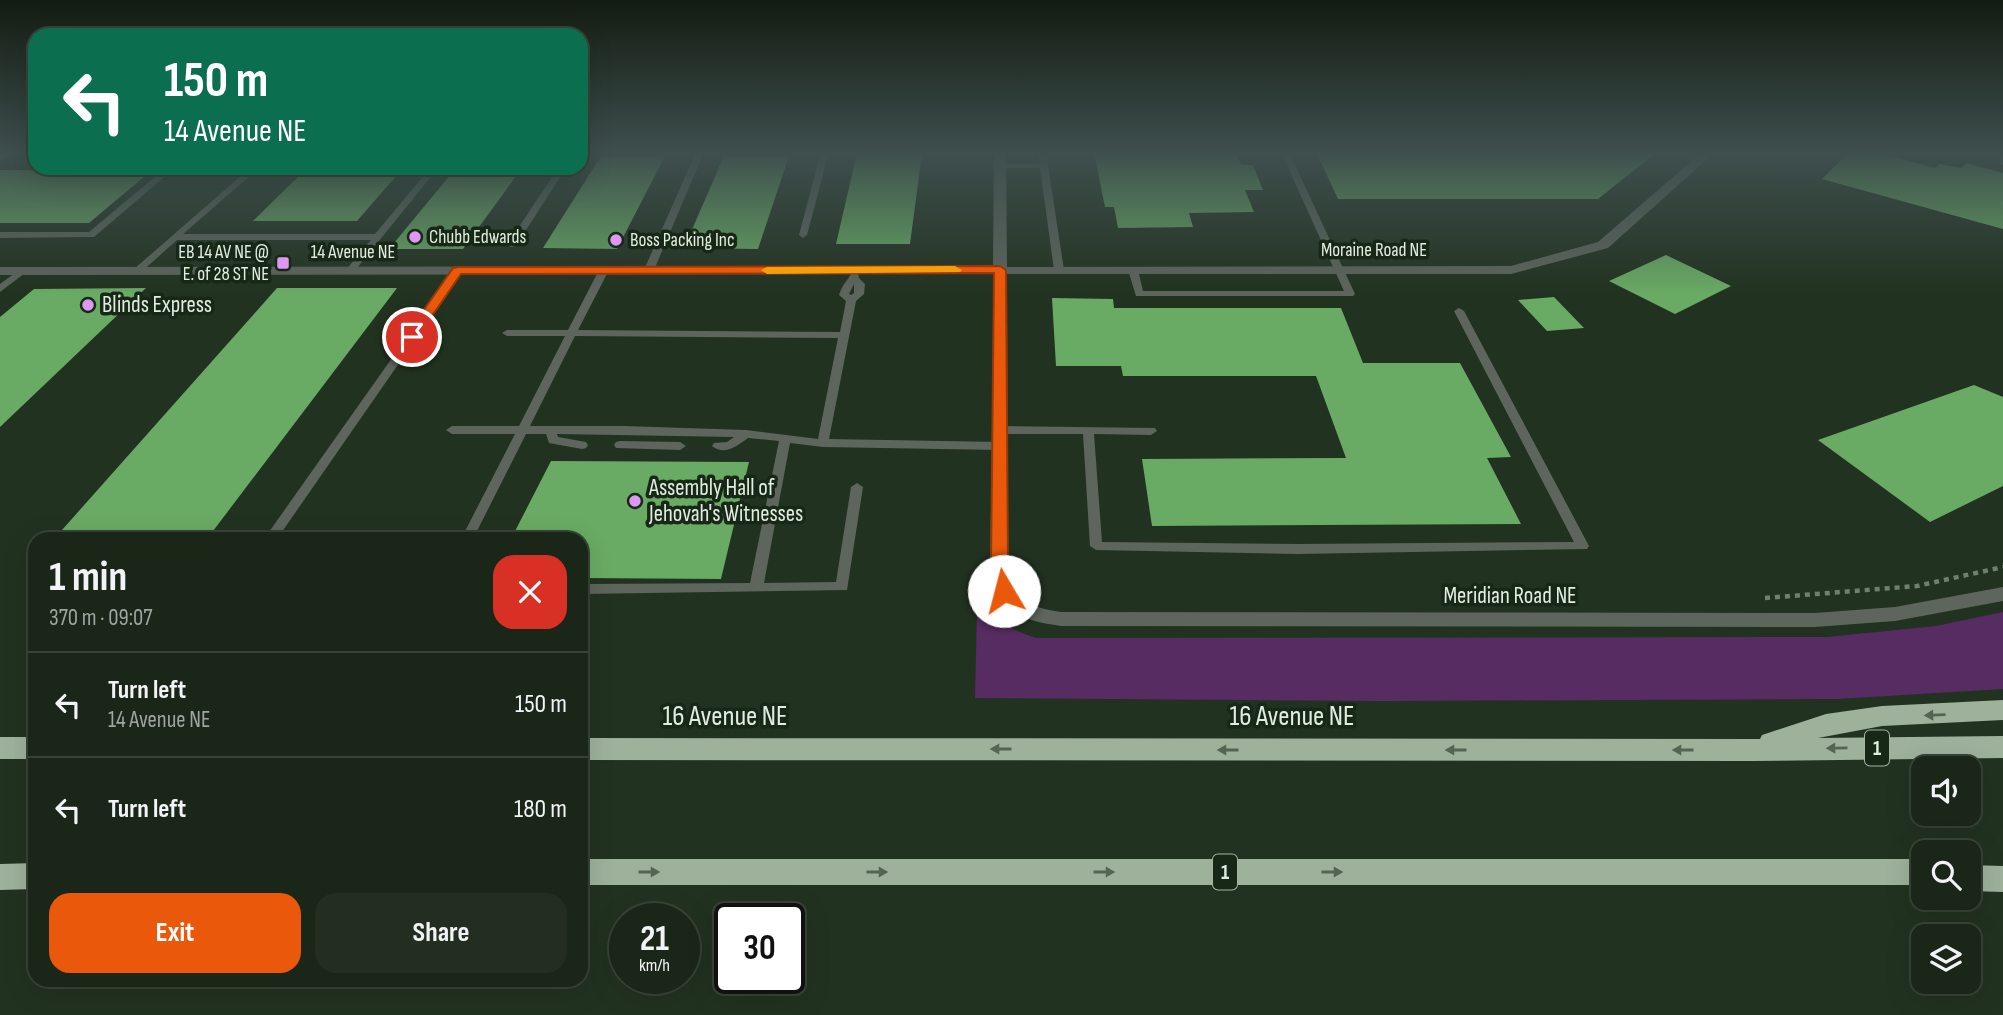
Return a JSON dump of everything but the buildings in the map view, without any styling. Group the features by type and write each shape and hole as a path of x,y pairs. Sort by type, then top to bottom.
{"highway":[{"path":"1752,750 1826,724 1882,716 2003,710"},
{"name":"16 Avenue NE","path":"588,749 1752,750 2003,747"},
{"path":"0,748 28,748"},
{"name":"1","path":"588,872 1911,874"},
{"path":"1981,872 2003,872"},
{"path":"0,877 28,876"},
{"path":"1981,879 2003,880"}],"street":[{"path":"1000,199 1000,438"},
{"name":"Moraine Road NE","path":"1000,270 1511,270 1603,245 1655,199"},
{"name":"14 Avenue NE","path":"0,271 649,270 855,275 1000,270"},
{"name":"Meridian Road NE","path":"1000,438 999,566 1004,591 1017,608 1033,615 1061,619 1815,621 1895,614 2003,594"}],"lane":[{"path":"0,235 91,235 134,199"},
{"path":"138,271 219,199"},
{"path":"349,271 408,199"},
{"path":"512,245 542,199"},
{"path":"649,270 679,199"},
{"path":"803,235 812,199"},
{"path":"1049,199 1059,270"},
{"path":"1133,270 1139,294 1350,294 1307,199"},
{"path":"175,237 377,237"},
{"path":"471,532 604,270"},
{"path":"0,289 22,271"},
{"path":"275,532 458,271"},
{"path":"823,443 851,300 859,294 860,284 855,275"},
{"path":"1088,430 1096,546 1298,549 1583,546 1459,311"},
{"path":"507,333 844,335"},
{"path":"452,430 746,434 823,443 1000,438 1088,430 1151,431"},
{"path":"551,430 553,440 582,445"},
{"path":"718,446 730,446 746,434"},
{"path":"757,588 785,440"},
{"path":"620,445 680,446"},
{"path":"588,589 842,587 857,486"}],"path":[{"path":"1752,598 1844,594 1917,586 2003,567"}],"shaded area":[{"path":"988,609 1010,628 1037,638 1827,637 1936,626 2003,612 2003,689 1837,699 1383,701 975,698 977,610"}],"slow traffic":[{"path":"767,270 955,270"}],"place":[{"name":"Chubb Edwards","path":"415,237"},
{"name":"Boss Packing Inc","path":"616,240"},
{"name":"EB 14 AV NE @ E. of 28 ST NE","path":"283,263"},
{"name":"Blinds Express","path":"88,305"},
{"name":"Assembly Hall of Jehovah's Witnesses","path":"635,501"}],"route":[{"path":"412,337 458,271 1000,270 999,566 1004,591"}]}
